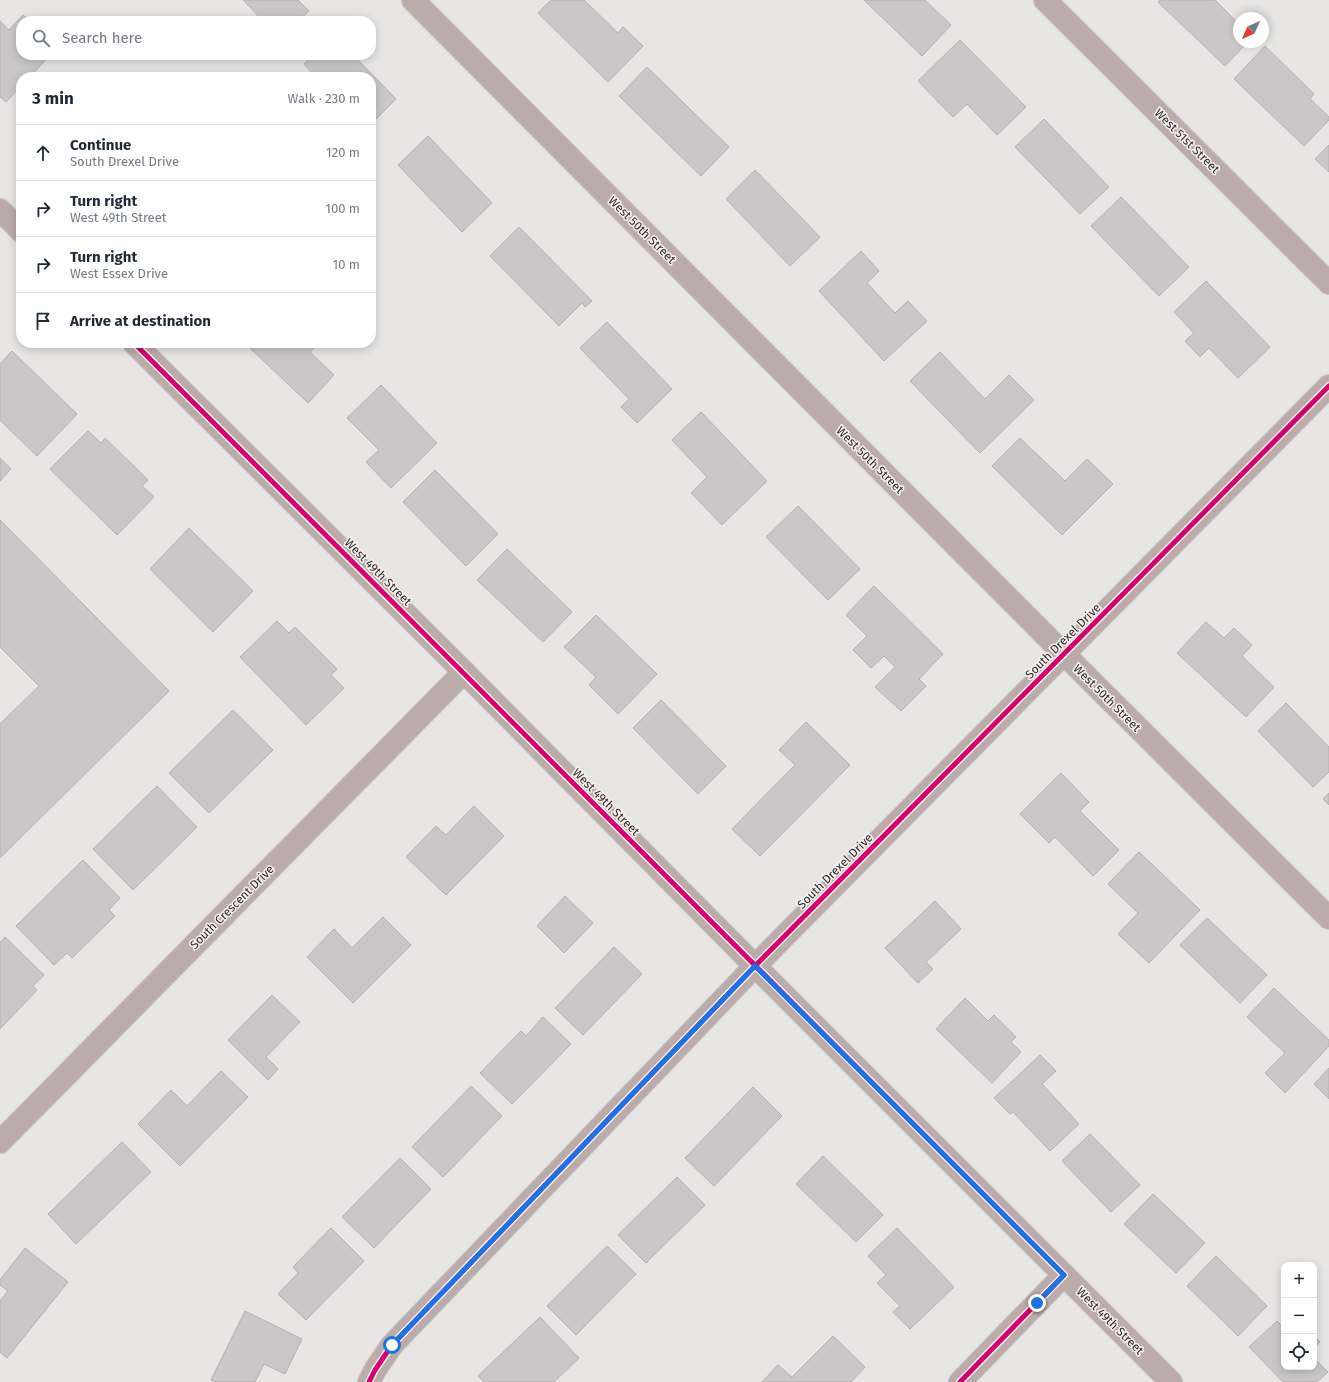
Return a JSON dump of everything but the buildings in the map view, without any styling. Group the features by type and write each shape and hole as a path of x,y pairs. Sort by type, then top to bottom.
{"street":[{"name":"West 50th Street","path":"413,0 1329,918"},
{"name":"West 51st Street","path":"1046,0 1329,283"},
{"path":"0,210 16,226"},
{"name":"West 49th Street","path":"139,348 1171,1382"},
{"name":"South Drexel Drive","path":"369,1382 375,1370 392,1345 755,966 1329,386"},
{"name":"South Crescent Drive","path":"0,1142 464,672"},
{"path":"960,1382 1064,1275"}],"cycle path":[{"path":"139,348 1064,1275 960,1382"},
{"path":"369,1382 375,1370 392,1345 755,966 1329,386"}],"route":[{"path":"392,1345 755,966 1064,1275 1037,1303"}]}
